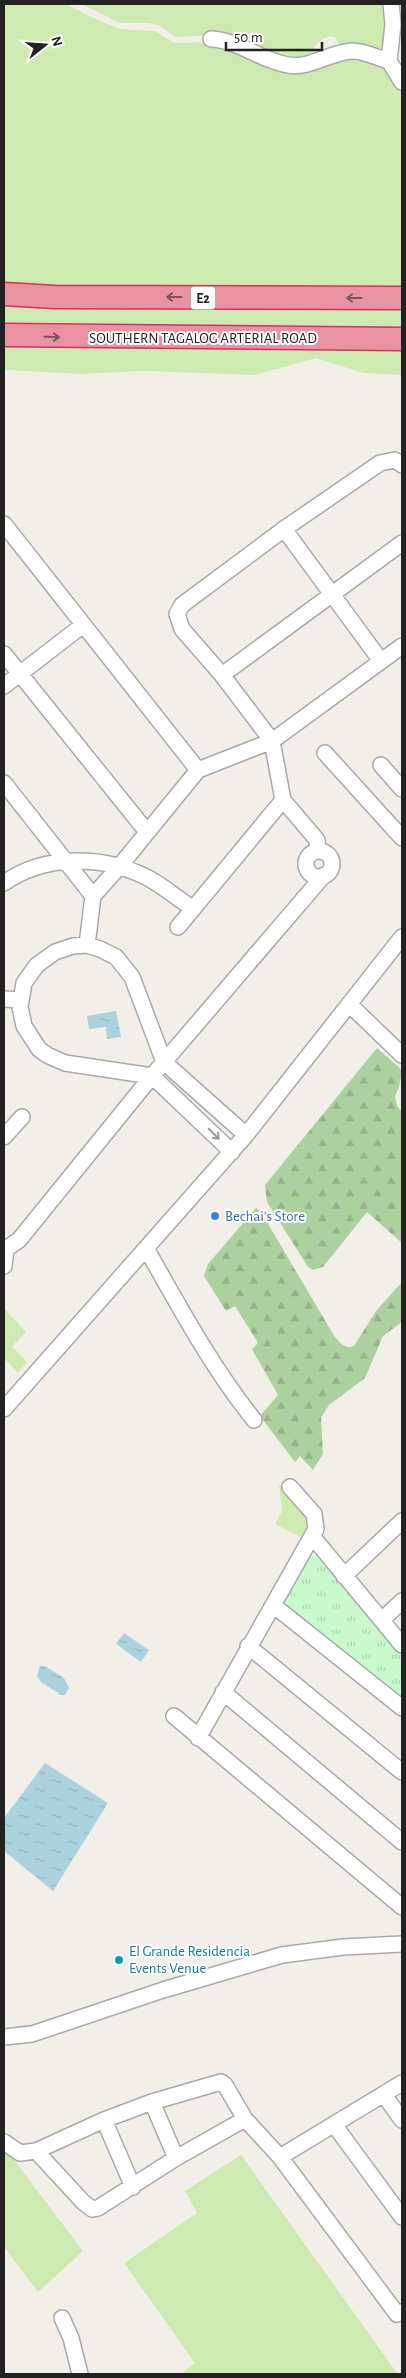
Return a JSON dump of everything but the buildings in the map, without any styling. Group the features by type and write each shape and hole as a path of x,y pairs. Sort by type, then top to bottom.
{"highway":[{"name":"E2","path":"4,294 65,297 402,298"},
{"name":"SOUTHERN TAGALOG ARTERIAL ROAD","path":"4,335 402,339"}],"street":[{"path":"391,4 393,24 389,61 402,82"},
{"path":"211,38 228,41 271,60 290,65 301,65 350,51 389,61"},
{"path":"4,1266 5,1249 19,1240 152,1076 324,875 316,876 307,868 308,857 318,851 317,840 283,800 272,740 182,629 177,614 182,605 284,529 380,463 395,460 402,465"},
{"path":"4,524 198,770"},
{"path":"284,529 381,661"},
{"path":"222,676 402,543"},
{"path":"4,686 82,625"},
{"path":"87,946 93,896 198,770 272,740 402,646"},
{"path":"4,654 147,832"},
{"path":"325,753 402,838"},
{"path":"382,766 402,789"},
{"path":"4,783 93,896"},
{"path":"178,927 283,800"},
{"path":"4,883 29,870 67,862 93,862 119,867 156,882 192,908"},
{"path":"4,1409 232,1152 402,937"},
{"path":"232,1152 152,1076 65,1063 47,1055 32,1042 24,1026 20,1000 24,983 46,957 64,948 87,946 108,953 128,969 164,1062 246,1135"},
{"path":"4,999 20,1000"},
{"path":"349,1004 402,1055"},
{"path":"185,1106 197,1091"},
{"path":"4,1135 22,1117"},
{"path":"146,1248 205,1353 254,1420"},
{"path":"198,1738 248,1646 312,1536 316,1525 314,1514 290,1487"},
{"path":"344,1576 402,1522"},
{"path":"312,1536 402,1645"},
{"path":"382,1620 402,1601"},
{"path":"273,1605 402,1708"},
{"path":"248,1646 402,1772"},
{"path":"223,1692 402,1842"},
{"path":"174,1716 402,1907"},
{"path":"4,2037 32,2034 163,1990 282,1955 343,1947 402,1944"},
{"path":"4,2142 20,2153 36,2150 104,2120 152,2102 221,2082 225,2085 245,2119 280,2157 396,2314 402,2312"},
{"path":"280,2157 335,2126 402,2083"},
{"path":"384,2096 402,2120"},
{"path":"152,2102 176,2158"},
{"path":"36,2150 83,2202 92,2209 98,2208 176,2158 245,2119"},
{"path":"104,2120 133,2187"},
{"path":"335,2126 402,2217"},
{"path":"62,2318 71,2338 80,2374"}],"green space":[{"path":"4,4 66,4 120,29 155,31 174,43 211,42 275,66 340,55 381,63 402,89 402,291 4,286"},
{"path":"81,4 389,4 387,54 341,48 336,38 331,36 322,39 313,48 316,55 293,62 215,35 176,37 158,25 120,23"},
{"path":"4,303 402,307 402,332 4,329"},
{"path":"4,346 402,350 402,375 363,373 316,358 255,375 144,371 81,374 4,370"},
{"path":"377,1048 402,1070 399,1087 395,1096 397,1106 402,1111 402,1243 367,1212 323,1267 313,1270 308,1267 267,1202 265,1185"},
{"path":"256,1208 261,1212 333,1334 345,1346 354,1346 376,1311 402,1282 402,1322 383,1336 365,1378 329,1405 321,1417 323,1454 313,1470 300,1456 295,1462 260,1416 278,1395 252,1349 257,1344 257,1341 235,1306 226,1311 204,1276 208,1264"},
{"path":"4,1308 26,1332 12,1346 27,1362 18,1373 4,1358"},
{"path":"279,1484 301,1508 306,1522 303,1538 275,1524 282,1511"},
{"path":"314,1556 325,1562 402,1655 402,1703 286,1607 283,1600 308,1557"},
{"path":"4,2152 14,2160 83,2251 38,2292 4,2247"},
{"path":"241,2155 397,2373 181,2374 195,2363 124,2263 197,2213 185,2191"}],"water":[{"path":"116,1011 121,1037 107,1039 106,1027 89,1029 87,1016"},
{"path":"124,1633 149,1650 141,1662 116,1644"},
{"path":"40,1666 45,1666 64,1678 69,1688 65,1695 61,1695 41,1682 37,1676"},
{"path":"45,1763 108,1803 53,1891 4,1851 4,1818"}],"place":[{"name":"Bechai's Store","path":"215,1216"},
{"name":"El Grande Residencia Events Venue","path":"119,1960"}]}
